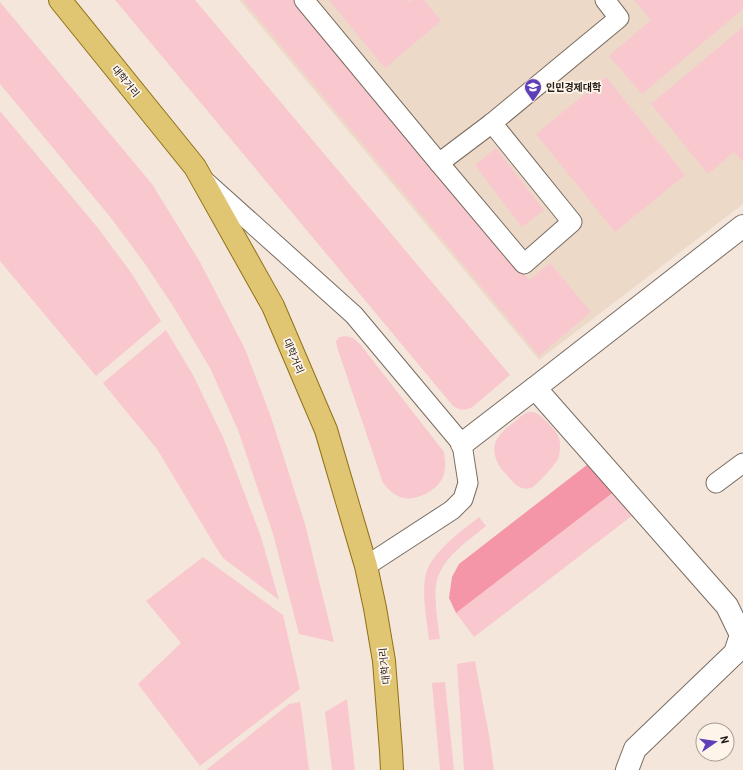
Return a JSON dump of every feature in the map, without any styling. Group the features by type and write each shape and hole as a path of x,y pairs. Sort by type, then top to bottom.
{"main road":[{"name":"대학거리","path":"60,0 195,167 273,306 326,430 366,566 384,661 392,770"}],"street":[{"path":"462,444 743,226"},
{"path":"535,388 727,606 741,636 735,653 635,749 627,770"}],"lane":[{"path":"304,0 524,264 572,222 492,122"},
{"path":"439,163 492,122 619,18 605,0"},
{"path":"199,176 354,315 462,444 468,483 463,499 452,510 366,566"},
{"path":"716,483 743,463"}],"shaded area":[{"path":"115,0 195,0 510,375 474,406 463,410 453,406"},
{"name":"인민경제대학","path":"239,0 743,0 743,204 539,360"},
{"path":"243,0 296,0 529,280 550,263 591,312 539,356"},
{"path":"329,0 408,0 410,2 413,0 424,0 441,21 385,68"},
{"path":"634,0 743,0 743,9 642,94 609,56 651,20"},
{"path":"0,2 152,184 200,262 245,349 271,417 305,524 334,642 299,634 273,534 238,430 210,368 173,306 145,264 111,218 0,84"},
{"path":"743,27 743,162 734,152 708,174 651,104"},
{"path":"606,77 685,175 615,232 536,134"},
{"path":"0,111 98,228 132,274 161,321 96,376 0,261"},
{"path":"496,148 544,210 522,227 475,165"},
{"path":"166,330 193,375 223,437 261,537 279,600 223,558 157,449 103,383"},
{"path":"346,336 353,338 360,344 444,452 445,466 442,479 433,489 422,496 415,498 403,498 397,496 383,483 337,347 336,341 339,337"},
{"path":"528,412 538,414 552,427 558,436 560,447 558,459 553,466 541,480 531,488 526,489 517,485 504,472 498,464 494,450 496,440 501,433"},
{"path":"592,461 615,491 456,613 449,598 452,577 459,564"},
{"path":"615,491 633,515 474,637 456,613"},
{"path":"479,517 486,526 464,543 451,556 440,571 436,586 436,609 440,639 429,640 424,594 425,578 428,569 439,552 455,536"},
{"path":"203,557 283,615 300,689 200,766 138,684 181,643 146,601"},
{"path":"475,661 494,770 464,770 457,664"},
{"path":"445,682 454,770 440,770 432,683"},
{"path":"347,699 355,770 332,770 325,712"},
{"path":"300,702 309,770 206,770 289,704"}],"place":[{"name":"인민경제대학","path":"533,102"}]}
